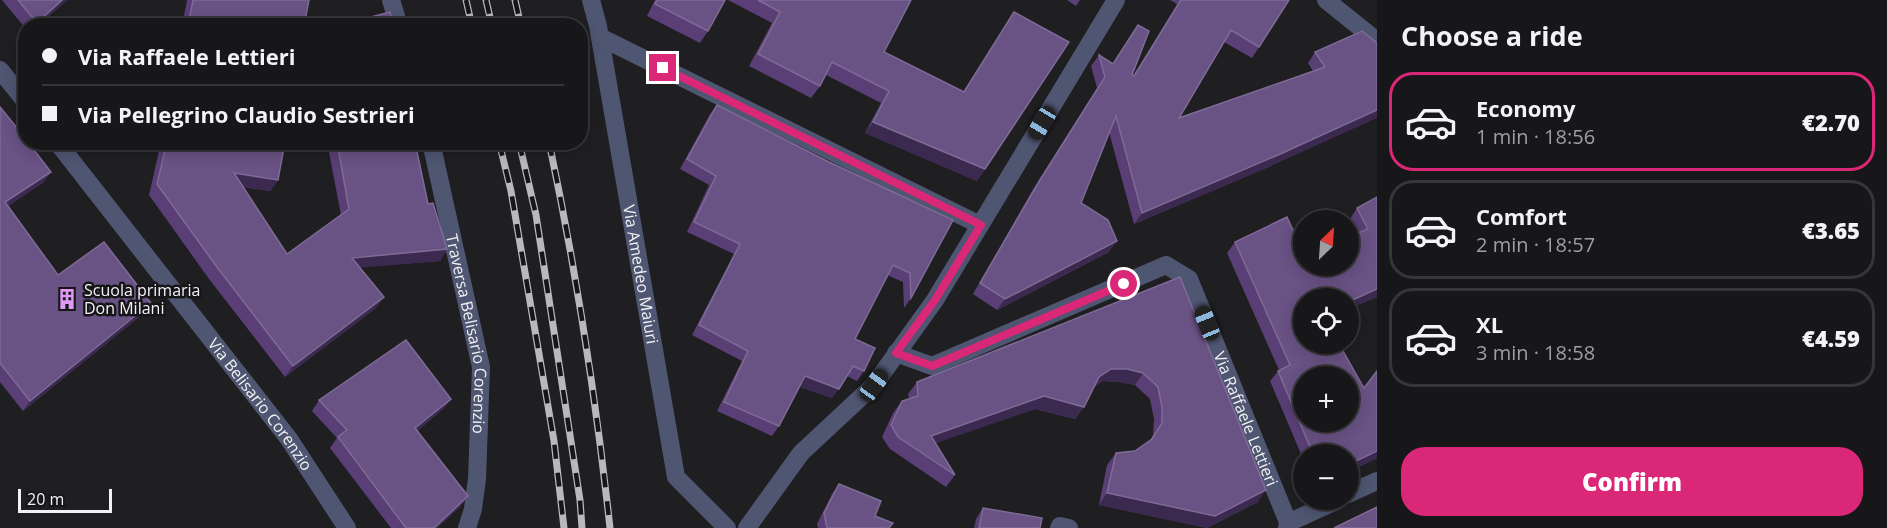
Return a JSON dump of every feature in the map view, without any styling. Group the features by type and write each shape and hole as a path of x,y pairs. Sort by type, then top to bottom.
{"street":[{"path":"391,0 397,18"},
{"name":"Via Amedeo Maiuri","path":"591,0 600,37 676,477 727,528"},
{"path":"747,528 801,453 874,385 935,300 1116,0"},
{"path":"1326,0 1377,41"},
{"path":"600,37 981,225"},
{"path":"0,70 18,92"},
{"name":"Via Belisario Corenzio","path":"63,150 289,439 347,528"},
{"name":"Traversa Belisario Corenzio","path":"433,150 481,367 477,479 473,509 467,528"},
{"name":"Via Raffaele Lettieri","path":"896,353 932,366 1166,265 1189,279 1288,526"},
{"path":"1359,489 1377,481"},
{"path":"1288,526 1319,510"},
{"path":"1059,528 1060,526 1069,528"}],"building":[{"path":"18,0 62,0 42,18 33,18"},
{"path":"193,0 309,0 306,18 190,18"},
{"path":"657,0 725,0 708,31 655,4"},
{"path":"758,0 911,0 884,52 964,92 1014,12 1069,42 985,169 873,122 889,91 832,62 820,86 758,54 780,12"},
{"path":"1181,0 1289,0 1259,47 1231,30 1179,118 1325,67 1315,52 1362,31 1377,43 1377,110 1142,213 1116,116 1081,203 1108,220 1117,241 1005,299 980,283 1040,180 1105,77 1099,55 1113,64 1138,25 1149,31 1132,75 1134,76"},
{"path":"390,12 391,18 367,18"},
{"path":"717,105 829,162 953,220 911,298 910,273 893,265 855,339 875,348 864,371 853,366 839,389 805,376 779,426 724,402 748,351 699,325 740,244 694,222 716,176 687,159"},
{"name":"Scuola primaria Don Milani","path":"0,107 18,129 18,150 34,150 51,172 5,202 58,275 104,242 151,303 30,401 0,363"},
{"path":"165,150 284,150 278,180 234,173 287,254 349,209 338,150 417,150 428,204 433,203 447,249 352,258 384,297 293,366 157,184"},
{"path":"1377,197 1377,289 1359,297 1359,288 1293,288 1293,354 1345,354 1352,366 1293,366 1293,407 1278,371 1290,365 1235,242 1287,217 1293,230 1293,276 1359,276 1359,233 1368,229 1357,208"},
{"path":"1180,277 1266,490 1215,516 1107,493 1116,453 1135,451 1152,439 1162,423 1158,387 1143,373 1127,369 1111,369 1099,377 1084,407 1044,396 931,436 955,475 898,437 891,425 902,401 918,396 917,382"},
{"path":"406,340 451,399 415,428 468,496 434,528 406,528 338,437 347,430 319,400"},
{"path":"1377,371 1377,451 1359,460 1359,444 1309,444 1304,432 1359,432 1359,379 1364,388"},
{"path":"839,484 881,501 875,516 893,523 889,528 827,528 824,513"},
{"path":"1377,507 1377,528 1334,528"},
{"path":"983,508 1042,518 1040,528 979,528"}],"railway":[{"path":"466,0 470,18"},
{"path":"486,0 490,18"},
{"path":"515,0 519,18"},
{"path":"501,150 511,191 554,441 564,528"},
{"path":"521,150 536,215 580,500 582,528"},
{"path":"551,150 584,334 610,528"}],"place":[{"name":"Scuola primaria Don Milani","path":"67,299"}],"route":[{"path":"663,68 981,225 935,300 896,353 932,366 1124,284"}]}
